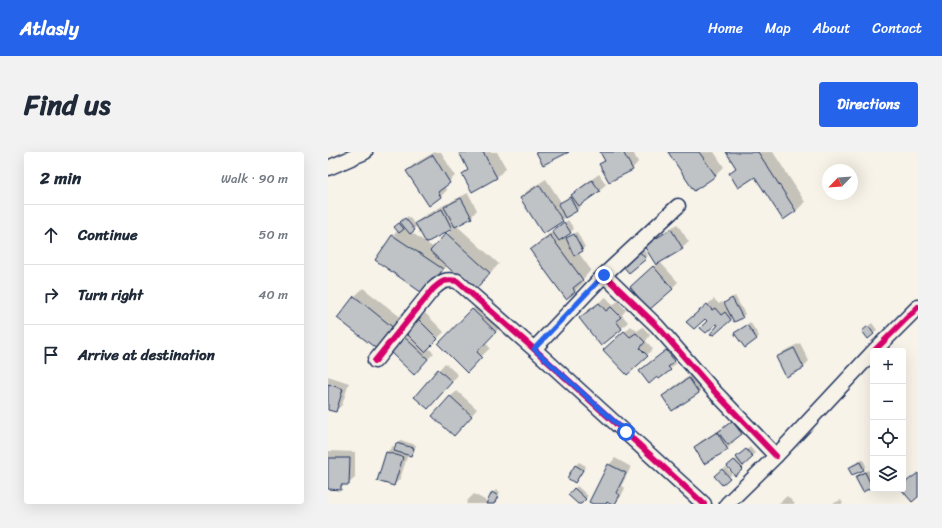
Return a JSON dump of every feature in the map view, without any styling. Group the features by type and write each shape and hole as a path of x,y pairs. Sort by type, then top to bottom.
{"street":[{"path":"328,168 365,152"},
{"path":"534,349 604,275 678,206"},
{"path":"604,275 657,326 713,390 776,456"},
{"path":"375,361 440,282 449,280 457,282 534,349 704,504"},
{"path":"876,348 918,307"},
{"path":"727,504 776,456 870,354"}],"building":[{"path":"459,152 483,152 497,178 472,192 462,174 468,170"},
{"path":"536,152 569,152 543,165"},
{"path":"600,152 623,152 633,170 609,182 599,164 605,161"},
{"path":"668,152 699,152 716,176 694,191"},
{"path":"726,152 758,152 796,211 783,220 755,177 738,188 729,173 736,168"},
{"path":"433,155 450,183 438,192 441,197 429,206 406,171"},
{"path":"592,180 600,191 579,206 571,195"},
{"path":"539,185 563,221 543,234 520,198"},
{"path":"570,197 577,211 565,218 558,204"},
{"path":"461,198 472,218 455,227 444,207"},
{"path":"442,209 452,229 426,243 415,223"},
{"path":"405,218 415,230 410,234 400,222"},
{"path":"564,222 571,233 559,241 552,231"},
{"path":"399,223 404,229 399,233 394,227"},
{"path":"671,229 683,249 656,265 644,246"},
{"path":"446,233 490,273 474,291 430,251"},
{"path":"574,234 583,251 574,256 566,238"},
{"path":"392,235 443,269 425,295 375,260"},
{"path":"550,235 583,280 573,288 575,292 566,299 530,250"},
{"path":"639,251 646,259 629,273 622,265"},
{"path":"653,266 673,289 649,310 630,287"},
{"path":"354,296 395,329 378,350 337,318"},
{"path":"732,298 743,318 734,322 724,303"},
{"path":"599,303 606,311 611,307 621,317 616,321 622,329 601,346 579,318"},
{"path":"707,304 712,310 715,308 721,315 725,312 731,320 714,335 710,334 718,325 716,324 706,333 700,328 707,321 705,319 694,329 686,322"},
{"path":"472,309 496,332 477,352 482,357 467,373 438,344"},
{"path":"418,319 438,339 425,352 405,332"},
{"path":"747,325 757,339 745,348 734,333"},
{"path":"868,326 874,334 868,339 862,331"},
{"path":"624,331 630,337 636,333 645,342 640,348 648,356 627,375 603,350"},
{"path":"402,335 428,359 414,375 388,350"},
{"path":"794,348 804,368 786,377 776,357"},
{"path":"666,350 675,361 668,367 671,370 659,379 657,377 649,384 639,371"},
{"path":"438,369 452,382 428,409 414,397"},
{"path":"689,378 699,393 672,411 662,396"},
{"path":"328,384 343,389 336,412 328,410"},
{"path":"450,396 472,416 454,436 432,416"},
{"path":"732,421 742,434 728,445 718,432"},
{"path":"717,432 728,450 704,464 694,447"},
{"path":"396,443 414,448 411,456 394,451"},
{"path":"746,449 753,457 743,466 736,457"},
{"path":"386,452 403,457 394,486 377,481"},
{"path":"328,458 350,458 349,485 341,485 341,490 328,489"},
{"path":"734,460 743,469 735,476 727,466"},
{"path":"860,462 864,470 852,475 848,468"},
{"path":"608,464 626,473 616,493 620,495 615,504 610,504 607,502 606,504 593,504 589,502"},
{"path":"575,465 583,470 575,483 567,478"},
{"path":"722,469 730,478 722,485 714,476"},
{"path":"865,472 870,483 870,488 863,492 855,477"},
{"path":"918,473 918,497 912,502 904,492 906,492 906,482"},
{"path":"574,488 586,499 581,504 578,504 568,495"},
{"path":"492,492 498,496 494,504 486,504"}],"cycle path":[{"path":"604,275 657,326 713,390 776,456"},
{"path":"375,361 433,289 444,281 457,281 704,504"},
{"path":"877,348 918,307"}],"route":[{"path":"604,275 534,349 626,432"}]}
